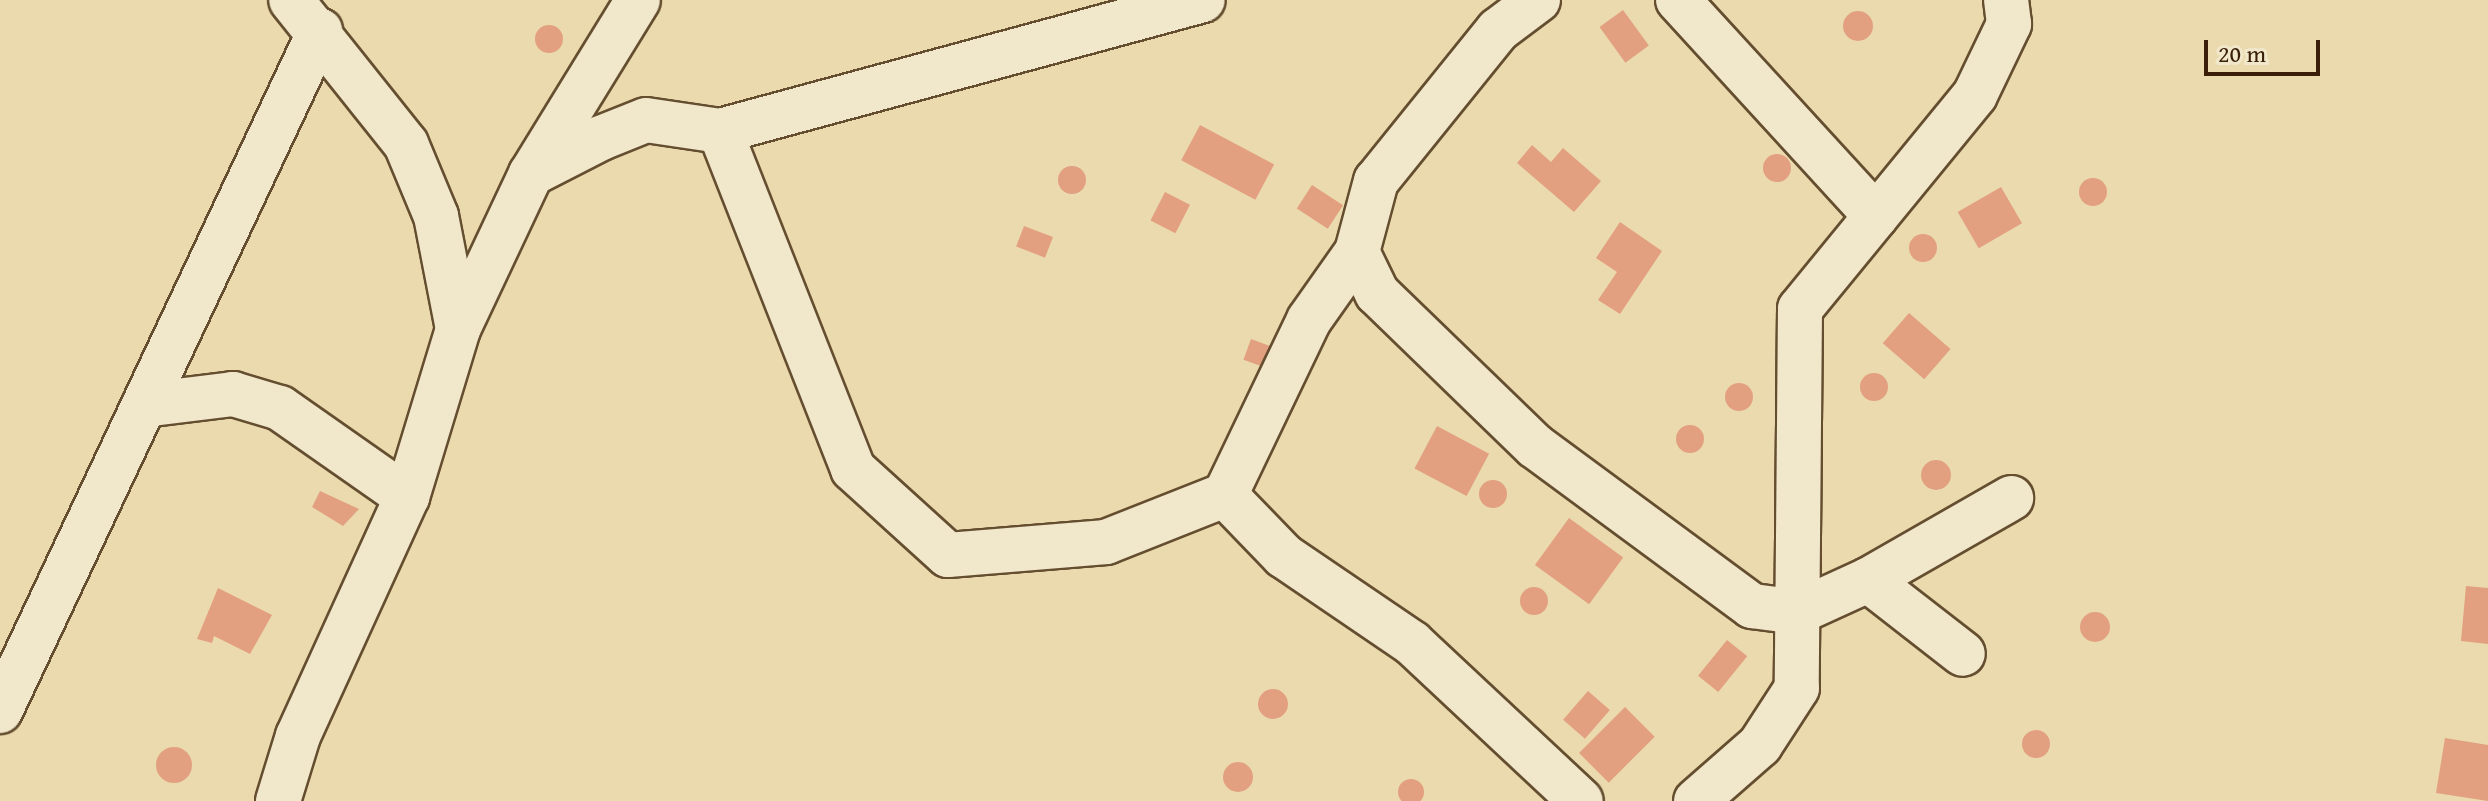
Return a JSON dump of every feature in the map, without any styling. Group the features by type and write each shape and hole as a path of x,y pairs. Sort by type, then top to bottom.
{"street":[{"path":"278,801 298,736 407,497 458,329 531,174 638,0"},
{"path":"531,174 646,120 720,131 1203,0"},
{"path":"720,131 853,469 948,555 1106,542 1225,495 1309,320 1357,252 1376,181 1498,30 1538,0"},
{"path":"1678,0 1876,216"},
{"path":"1696,801 1760,745 1797,688 1800,309 1975,95 2009,24 2006,0"},
{"path":"0,711 144,405 305,16 406,144 436,216 458,329"},
{"path":"1357,252 1377,293 1535,446 1752,606 1798,612 1868,580 2011,498"},
{"path":"144,405 233,394 280,408 407,497"},
{"path":"1225,495 1284,556 1412,643 1581,801"},
{"path":"1868,580 1963,654"}],"building":[{"path":"1623,10 1649,46 1625,63 1600,27"},
{"path":"1858,11 1868,16 1873,26 1868,36 1858,41 1848,36 1843,26 1848,16"},
{"path":"549,25 559,29 563,39 559,49 549,53 539,49 535,39 539,29"},
{"path":"1200,125 1274,164 1255,200 1181,160"},
{"path":"1532,145 1551,162 1563,148 1601,181 1574,212 1517,163"},
{"path":"1777,154 1787,158 1791,168 1787,178 1777,182 1767,178 1763,168 1767,158"},
{"path":"1072,166 1082,170 1086,180 1082,190 1072,194 1062,190 1058,180 1062,170"},
{"path":"2093,178 2103,182 2107,192 2103,202 2093,206 2083,202 2079,192 2083,182"},
{"path":"1312,185 1343,205 1328,229 1297,208"},
{"path":"2001,187 2022,223 1979,248 1958,212"},
{"path":"1165,192 1190,205 1175,233 1150,221"},
{"path":"1620,222 1662,251 1620,314 1598,300 1617,272 1596,258"},
{"path":"1024,226 1053,237 1045,258 1016,247"},
{"path":"1923,234 1933,238 1937,248 1933,258 1923,262 1913,258 1909,248 1913,238"},
{"path":"1909,313 1951,349 1924,379 1883,343"},
{"path":"1251,339 1273,347 1265,368 1243,360"},
{"path":"1874,373 1884,377 1888,387 1884,397 1874,401 1864,397 1860,387 1864,377"},
{"path":"1739,383 1749,387 1753,397 1749,407 1739,411 1729,407 1725,397 1729,387"},
{"path":"1690,425 1700,429 1704,439 1700,449 1690,453 1680,449 1676,439 1680,429"},
{"path":"1437,426 1489,454 1467,496 1414,468"},
{"path":"1936,460 1946,465 1951,475 1946,485 1936,490 1926,485 1921,475 1926,465"},
{"path":"1493,480 1503,484 1507,494 1503,504 1493,508 1483,504 1479,494 1483,484"},
{"path":"320,491 359,509 343,526 312,507"},
{"path":"1569,518 1623,557 1589,604 1535,565"},
{"path":"2466,586 2488,588 2488,644 2461,641"},
{"path":"1534,587 1544,591 1548,601 1544,611 1534,615 1524,611 1520,601 1524,591"},
{"path":"218,588 272,615 250,654 214,636 212,643 197,639"},
{"path":"2095,612 2105,617 2110,627 2105,637 2095,642 2085,637 2080,627 2085,617"},
{"path":"1727,640 1747,656 1718,692 1698,676"},
{"path":"1273,689 1283,694 1288,704 1283,714 1273,719 1263,714 1258,704 1263,694"},
{"path":"1588,691 1610,710 1585,739 1563,720"},
{"path":"1625,707 1655,737 1609,783 1579,753"},
{"path":"2036,730 2046,734 2050,744 2046,754 2036,758 2026,754 2022,744 2026,734"},
{"path":"2445,738 2488,745 2488,801 2436,793"},
{"path":"174,747 187,752 192,765 187,778 174,783 161,778 156,765 161,752"},
{"path":"1238,762 1248,767 1253,777 1248,787 1238,792 1228,787 1223,777 1228,767"},
{"path":"1411,779 1420,783 1424,792 1420,801 1411,805 1402,801 1398,792 1402,783"}]}
